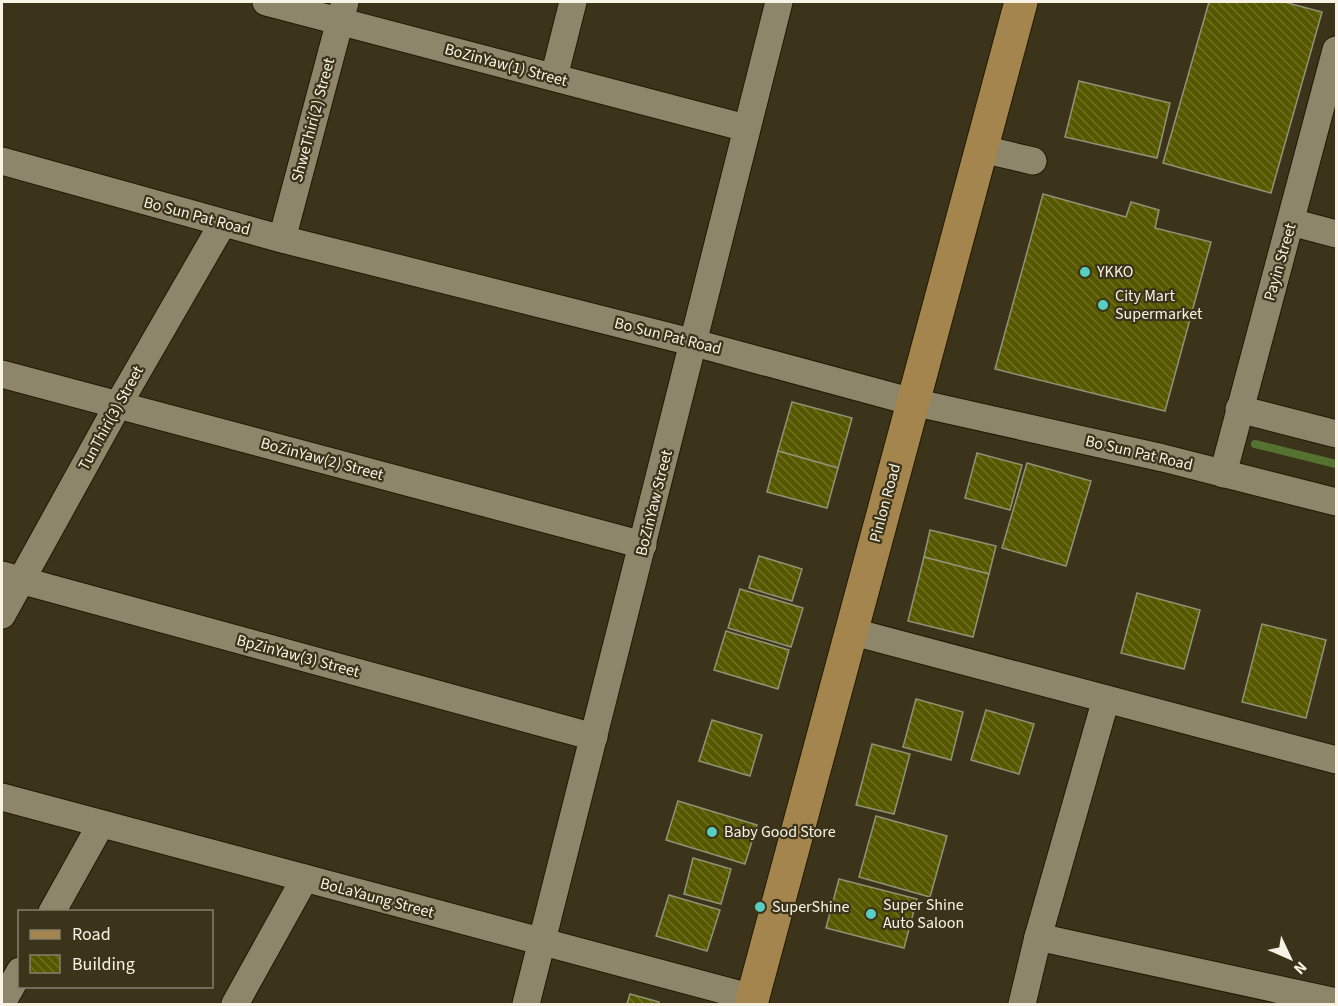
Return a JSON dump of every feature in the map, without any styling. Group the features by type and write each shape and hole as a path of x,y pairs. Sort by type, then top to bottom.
{"main road":[{"name":"Pinlon Road","path":"752,1001 1021,2"}],"street":[{"name":"BoZinYaw(1) Street","path":"266,2 342,11 554,78 746,128"},
{"path":"554,78 573,2"},
{"name":"BoZinYaw Street","path":"526,1005 695,343 746,128 779,2"},
{"name":"ShweThiri(2) Street","path":"282,239 342,11"},
{"name":"Payin Street","path":"1223,474 1336,50"},
{"path":"982,149 1033,161"},
{"name":"Bo Sun Pat Road","path":"2,161 282,239 695,343 913,402 1164,458 1336,502"},
{"path":"1291,222 1336,234"},
{"name":"TunThiri(3) Street","path":"2,615 11,578 118,405 223,223"},
{"name":"BoZinYaw(2) Street","path":"2,374 643,545"},
{"path":"1239,409 1336,434"},
{"name":"BpZinYaw(3) Street","path":"11,578 594,738"},
{"path":"850,631 1336,760"},
{"path":"1022,1005 1038,937 1106,699"},
{"name":"BoLaYaung Street","path":"2,797 542,942 752,1001"},
{"path":"53,910 101,824"},
{"path":"235,1005 305,878"},
{"path":"1038,937 1336,1002"},
{"path":"2,1003 18,975"}],"building":[{"path":"1209,2 1284,2 1322,12 1271,193 1163,163"},
{"path":"1079,81 1170,103 1157,158 1065,137"},
{"name":"City Mart Supermarket","path":"1043,194 1126,217 1131,202 1159,210 1155,228 1211,242 1165,411 995,369"},
{"path":"792,402 852,418 838,468 778,451"},
{"path":"778,451 838,468 827,508 767,492"},
{"path":"977,453 1022,465 1010,510 965,498"},
{"path":"1027,463 1091,481 1066,566 1002,548"},
{"path":"930,530 996,546 989,574 924,557"},
{"path":"759,556 802,569 792,601 749,588"},
{"path":"924,557 989,574 973,637 908,621"},
{"path":"740,589 803,608 791,647 728,628"},
{"path":"1137,593 1200,610 1184,669 1121,653"},
{"path":"1262,624 1326,640 1306,718 1242,702"},
{"path":"726,631 789,650 778,689 714,670"},
{"path":"916,699 963,712 951,760 903,747"},
{"path":"986,710 1034,724 1019,774 971,760"},
{"path":"712,720 762,735 750,776 699,761"},
{"path":"872,744 910,754 894,814 856,805"},
{"name":"Baby Good Store","path":"678,801 757,825 745,864 666,840"},
{"path":"876,816 947,836 930,897 859,877"},
{"path":"693,858 731,869 721,904 684,894"},
{"name":"Super Shine Auto Saloon","path":"839,879 917,899 904,948 826,928"},
{"path":"669,895 720,910 707,951 656,936"},
{"path":"630,994 659,1002 658,1004 627,1004"}],"waterway":[{"path":"1255,444 1336,464"}],"place":[{"name":"YKKO","path":"1085,272"},
{"name":"City Mart Supermarket","path":"1103,305"},
{"name":"Baby Good Store","path":"712,832"},
{"name":"SuperShine","path":"760,907"},
{"name":"Super Shine Auto Saloon","path":"871,914"}]}
